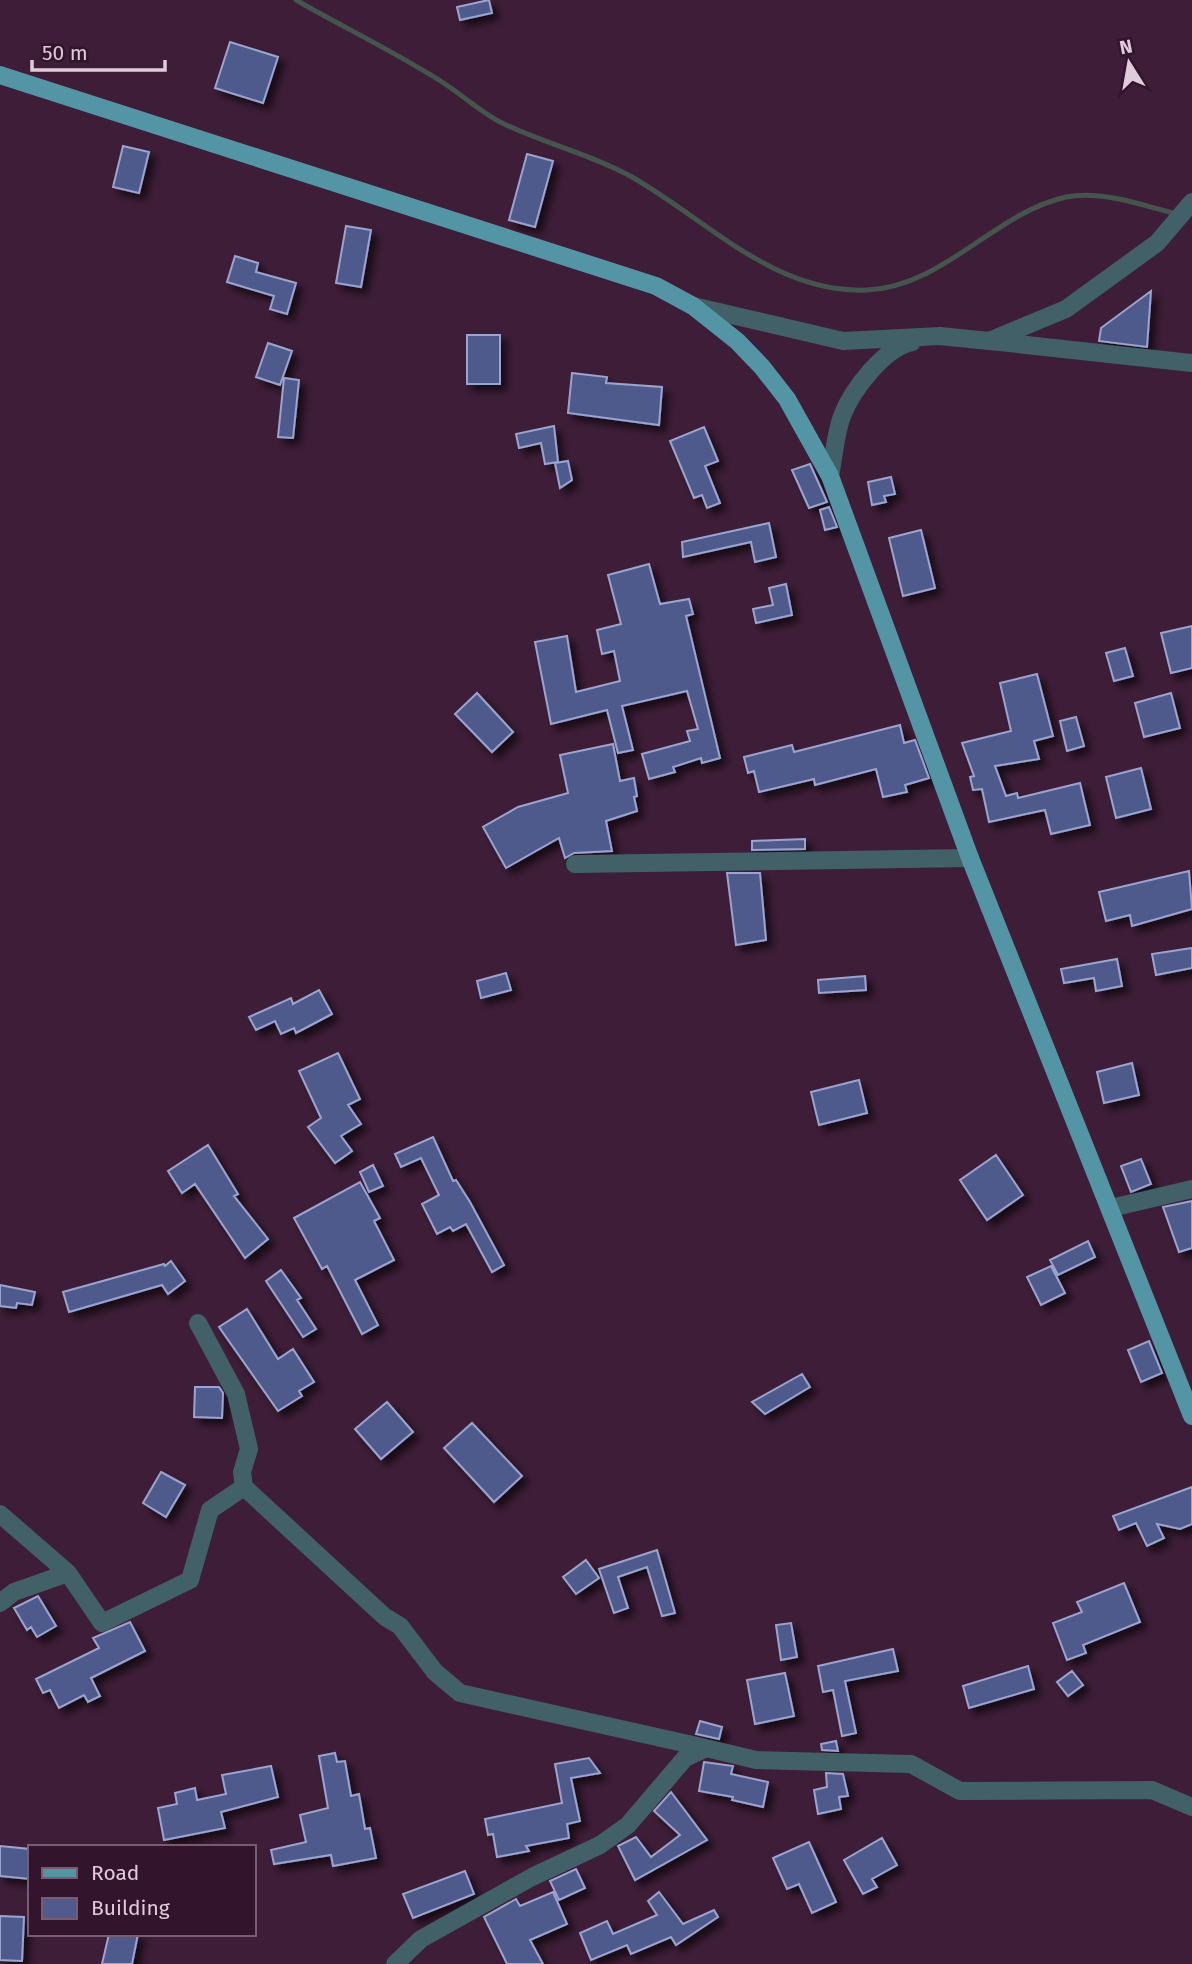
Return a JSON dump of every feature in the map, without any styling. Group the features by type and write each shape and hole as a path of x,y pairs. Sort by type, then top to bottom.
{"main road":[{"path":"0,75 656,286 693,306 737,341 762,367 811,438 830,476 970,858 1192,1416"}],"street":[{"path":"989,341 1066,309 1157,243 1192,202"},
{"path":"693,306 843,341 940,336 1192,363"},
{"path":"830,476 842,416 873,368 891,351 905,344 940,336"},
{"path":"575,864 970,858"},
{"path":"1111,1208 1192,1189"},
{"path":"198,1323 236,1394 249,1449 242,1472 244,1487 385,1617 400,1626 435,1672 460,1693 756,1760 911,1764 960,1791 1152,1790 1192,1807"},
{"path":"0,1514 68,1573 102,1623 190,1580 210,1510 244,1487"},
{"path":"0,1603 14,1592 68,1573"},
{"path":"395,1964 421,1939 532,1877 600,1845 628,1825 685,1758 706,1748"}],"building":[{"path":"489,0 492,13 460,20 457,7"},
{"path":"230,42 278,57 263,103 215,88"},
{"path":"123,146 149,152 139,193 113,187"},
{"path":"527,154 553,161 535,227 509,220"},
{"path":"346,226 371,230 361,287 336,283"},
{"path":"235,256 258,263 256,272 296,283 287,314 270,309 274,296 227,282"},
{"path":"1151,291 1147,347 1099,341 1101,328"},
{"path":"467,335 500,335 500,384 467,384"},
{"path":"268,343 292,351 280,385 256,377"},
{"path":"572,373 607,377 606,383 662,387 659,425 568,413"},
{"path":"284,378 299,380 293,438 278,437"},
{"path":"554,426 558,462 545,464 541,443 519,448 516,434"},
{"path":"704,427 718,461 705,466 720,503 707,508 702,495 694,498 670,441"},
{"path":"568,461 572,480 560,488 555,463"},
{"path":"810,464 827,502 809,508 792,470"},
{"path":"891,477 895,494 884,496 886,502 872,505 868,482"},
{"path":"829,507 837,527 825,530 820,510"},
{"path":"769,523 776,557 755,562 751,542 683,557 682,542"},
{"path":"921,530 935,588 903,596 889,538"},
{"path":"649,564 660,604 689,599 693,614 686,616 720,758 702,763 701,758 673,767 675,772 649,779 642,754 690,741 687,731 698,729 687,691 622,706 633,750 618,753 607,710 551,724 535,642 567,636 576,692 620,681 614,651 602,654 597,630 621,624 608,575"},
{"path":"786,584 792,615 756,623 753,609 773,605 769,588"},
{"path":"1192,626 1192,668 1171,673 1161,633"},
{"path":"1125,648 1133,676 1114,681 1106,653"},
{"path":"1037,674 1053,736 1034,741 1039,759 995,766 1006,796 1017,793 1018,798 1080,783 1090,825 1051,834 1045,810 989,822 982,789 973,790 970,777 974,776 962,743 1011,731 1000,683"},
{"path":"477,693 513,732 492,752 455,714"},
{"path":"1171,693 1180,728 1144,737 1135,703"},
{"path":"1076,717 1084,746 1067,751 1060,721"},
{"path":"900,725 904,743 915,740 929,778 905,785 907,792 883,797 876,769 815,785 814,779 759,792 754,771 748,773 744,757 792,745 794,752"},
{"path":"613,744 620,781 634,778 637,811 606,821 612,851 574,853 565,858 559,838 506,868 483,827 518,807 568,793 560,755"},
{"path":"1141,768 1151,809 1116,818 1106,777"},
{"path":"805,839 805,849 752,850 752,841"},
{"path":"1189,871 1192,909 1132,926 1130,915 1106,921 1099,892"},
{"path":"727,873 760,873 766,940 736,945"},
{"path":"1192,948 1192,968 1156,975 1152,954"},
{"path":"1117,959 1122,986 1096,991 1094,978 1064,983 1061,969"},
{"path":"506,973 511,990 481,998 477,981"},
{"path":"865,976 866,990 819,993 818,980"},
{"path":"319,990 332,1014 296,1033 294,1028 281,1034 275,1021 256,1030 249,1017 291,998 293,1004"},
{"path":"338,1053 360,1099 348,1105 361,1124 341,1136 352,1151 335,1163 308,1127 321,1118 299,1071"},
{"path":"1132,1063 1139,1095 1104,1103 1097,1072"},
{"path":"859,1080 867,1113 819,1125 811,1092"},
{"path":"433,1137 453,1181 456,1180 470,1202 504,1265 492,1272 466,1224 453,1231 450,1227 437,1234 422,1204 439,1195 421,1158 401,1167 395,1154"},
{"path":"208,1145 238,1194 234,1196 268,1239 245,1258 195,1184 182,1193 168,1171"},
{"path":"996,1155 1023,1195 987,1220 960,1180"},
{"path":"1141,1159 1151,1184 1131,1192 1121,1166"},
{"path":"373,1165 383,1186 369,1192 360,1172"},
{"path":"360,1182 380,1218 374,1221 394,1260 355,1280 378,1325 362,1334 327,1266 322,1269 294,1218"},
{"path":"1192,1201 1192,1248 1179,1252 1163,1207"},
{"path":"1088,1241 1095,1257 1058,1275 1050,1260"},
{"path":"171,1261 185,1281 168,1294 162,1285 69,1312 63,1292 164,1264 165,1266"},
{"path":"1051,1266 1065,1293 1041,1305 1027,1277"},
{"path":"281,1270 301,1298 297,1300 316,1329 303,1337 266,1281"},
{"path":"0,1285 35,1292 32,1305 17,1303 16,1308 0,1306"},
{"path":"247,1309 278,1359 293,1349 314,1382 299,1391 302,1396 278,1411 219,1327"},
{"path":"1149,1341 1162,1373 1141,1382 1128,1350"},
{"path":"802,1374 810,1387 765,1414 752,1402"},
{"path":"195,1387 219,1387 223,1393 222,1418 194,1417"},
{"path":"387,1402 413,1432 381,1459 355,1429"},
{"path":"472,1423 522,1476 494,1502 444,1448"},
{"path":"161,1472 185,1485 166,1517 143,1503"},
{"path":"1192,1487 1192,1524 1180,1529 1157,1524 1164,1538 1147,1546 1136,1523 1119,1530 1113,1516"},
{"path":"657,1550 675,1613 662,1616 647,1567 618,1577 628,1608 614,1613 599,1569"},
{"path":"586,1560 599,1578 576,1594 563,1577"},
{"path":"1124,1583 1140,1622 1083,1645 1086,1653 1067,1660 1053,1623 1082,1612 1077,1602"},
{"path":"38,1596 56,1626 37,1637 31,1627 27,1630 14,1608"},
{"path":"130,1622 145,1651 91,1678 100,1696 88,1702 84,1695 59,1708 50,1690 43,1693 36,1679 99,1648 93,1638"},
{"path":"791,1623 797,1657 781,1660 776,1625"},
{"path":"893,1649 898,1671 845,1681 856,1733 842,1736 833,1690 823,1692 818,1666"},
{"path":"1028,1666 1034,1689 969,1708 963,1686"},
{"path":"1072,1671 1083,1685 1068,1696 1057,1682"},
{"path":"785,1673 794,1716 755,1724 747,1680"},
{"path":"700,1721 722,1727 719,1739 696,1734"},
{"path":"836,1741 838,1751 822,1750 821,1744"},
{"path":"335,1753 337,1762 345,1761 351,1796 359,1794 365,1829 370,1828 376,1858 333,1866 331,1855 274,1864 271,1850 306,1842 300,1815 328,1808 319,1756"},
{"path":"589,1758 600,1773 571,1778 580,1821 567,1824 569,1838 526,1846 529,1851 497,1857 493,1834 488,1835 485,1819 562,1803 555,1764"},
{"path":"704,1762 733,1766 731,1774 768,1782 763,1807 732,1800 733,1797 699,1791"},
{"path":"271,1766 278,1797 221,1812 225,1828 164,1840 158,1808 177,1804 175,1793 195,1788 197,1800 226,1794 222,1775"},
{"path":"826,1773 843,1774 848,1796 839,1797 841,1809 818,1814 814,1790 827,1787"},
{"path":"671,1792 707,1840 635,1880 618,1846 636,1837 651,1857 680,1835 654,1811"},
{"path":"882,1838 897,1865 872,1879 877,1887 863,1894 844,1860"},
{"path":"809,1842 836,1902 812,1913 799,1884 787,1889 773,1858"},
{"path":"0,1846 28,1849 28,1879 0,1876"},
{"path":"576,1869 585,1888 559,1900 550,1881"},
{"path":"465,1871 474,1894 413,1918 403,1894"},
{"path":"553,1892 567,1924 530,1940 543,1964 507,1964 484,1917 516,1899 520,1906"},
{"path":"659,1892 683,1924 714,1910 718,1917 676,1945 671,1937 631,1954 627,1945 591,1960 580,1933 607,1921 613,1934 657,1915 648,1901"},
{"path":"0,1916 24,1917 22,1961 0,1960"},
{"path":"109,1936 138,1936 132,1964 102,1964"}],"waterway":[{"path":"296,0 422,69 500,122 616,169 660,194 742,251 771,267 801,280 833,288 867,290 895,286 921,276 1015,218 1040,205 1066,197 1107,197 1176,214"}]}
